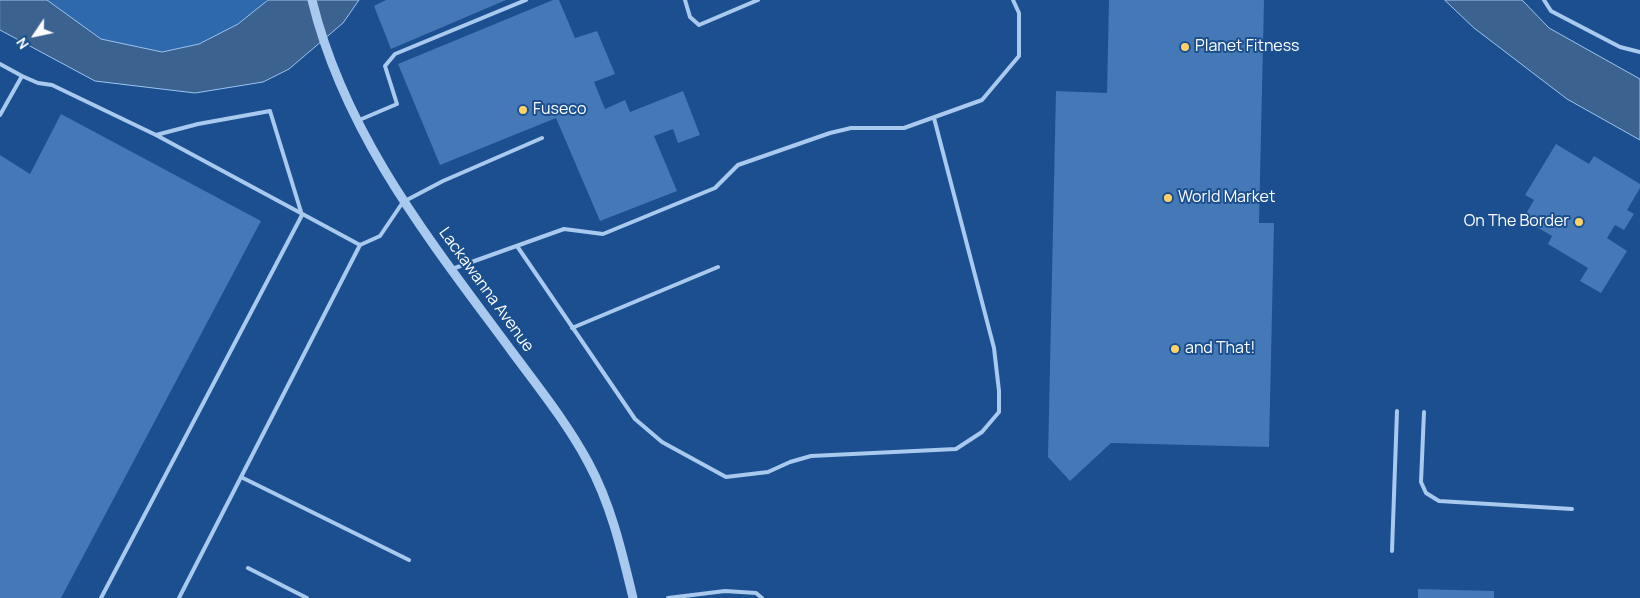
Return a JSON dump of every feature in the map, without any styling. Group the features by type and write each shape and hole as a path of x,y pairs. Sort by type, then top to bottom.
{"street":[{"name":"Lackawanna Avenue","path":"312,0 333,66 357,121 378,161 403,202 563,421 589,462 606,503 633,598"}],"lane":[{"path":"357,121 397,104 385,66 395,54 526,0"},
{"path":"685,0 690,17 699,25 758,0"},
{"path":"452,270 564,228 603,234 715,188 738,165 830,133 851,128 904,128 982,100 1020,56 1019,14 1013,0"},
{"path":"1544,0 1551,10 1620,47 1640,52"},
{"path":"0,64 22,76 52,85 156,135 360,245"},
{"path":"0,115 22,76"},
{"path":"101,598 302,215 270,111 198,124 156,135"},
{"path":"516,246 635,419 662,442 726,477 768,472 790,462 811,456 956,449 982,432 999,412 999,391 994,348 934,118"},
{"path":"179,598 360,245 380,236 403,202 443,181 542,138"},
{"path":"572,328 718,267"},
{"path":"1392,551 1398,411"},
{"path":"1424,412 1421,482 1426,493 1439,501 1572,509"},
{"path":"241,477 409,560"},
{"path":"248,568 307,598"},
{"path":"668,598 725,591 756,593 762,598"}],"shaded area":[{"path":"0,0 47,0 101,39 162,52 199,44 238,24 268,0 359,0 343,23 289,69 263,82 195,93 95,81 0,30"},
{"path":"47,0 265,0 266,2 238,24 199,44 162,52 101,39"},
{"path":"1445,0 1522,0 1549,28 1640,79 1640,140 1567,99 1474,28"}],"building":[{"path":"386,0 506,0 391,49 374,6"},
{"name":"Fuseco","path":"553,0 559,0 575,38 597,31 615,74 594,82 605,109 625,100 630,112 683,91 700,135 678,143 673,129 654,136 677,191 600,221 556,118 440,165 398,64"},
{"path":"1109,0 1264,0 1259,223 1274,223 1269,447 1111,443 1070,481 1048,457 1056,91 1107,93"},
{"path":"61,114 261,221 61,598 0,598 0,155 30,174"},
{"name":"On The Border","path":"1556,144 1589,164 1594,156 1640,184 1640,188 1627,210 1634,214 1624,230 1615,225 1607,238 1627,251 1601,293 1580,281 1588,268 1548,244 1552,236 1523,219 1534,200 1525,195"},
{"path":"1418,589 1494,591 1494,598 1418,598"}],"place":[{"name":"Planet Fitness","path":"1185,47"},
{"name":"Fuseco","path":"523,110"},
{"name":"World Market","path":"1168,198"},
{"name":"On The Border","path":"1579,222"},
{"name":"and That!","path":"1175,349"}]}
